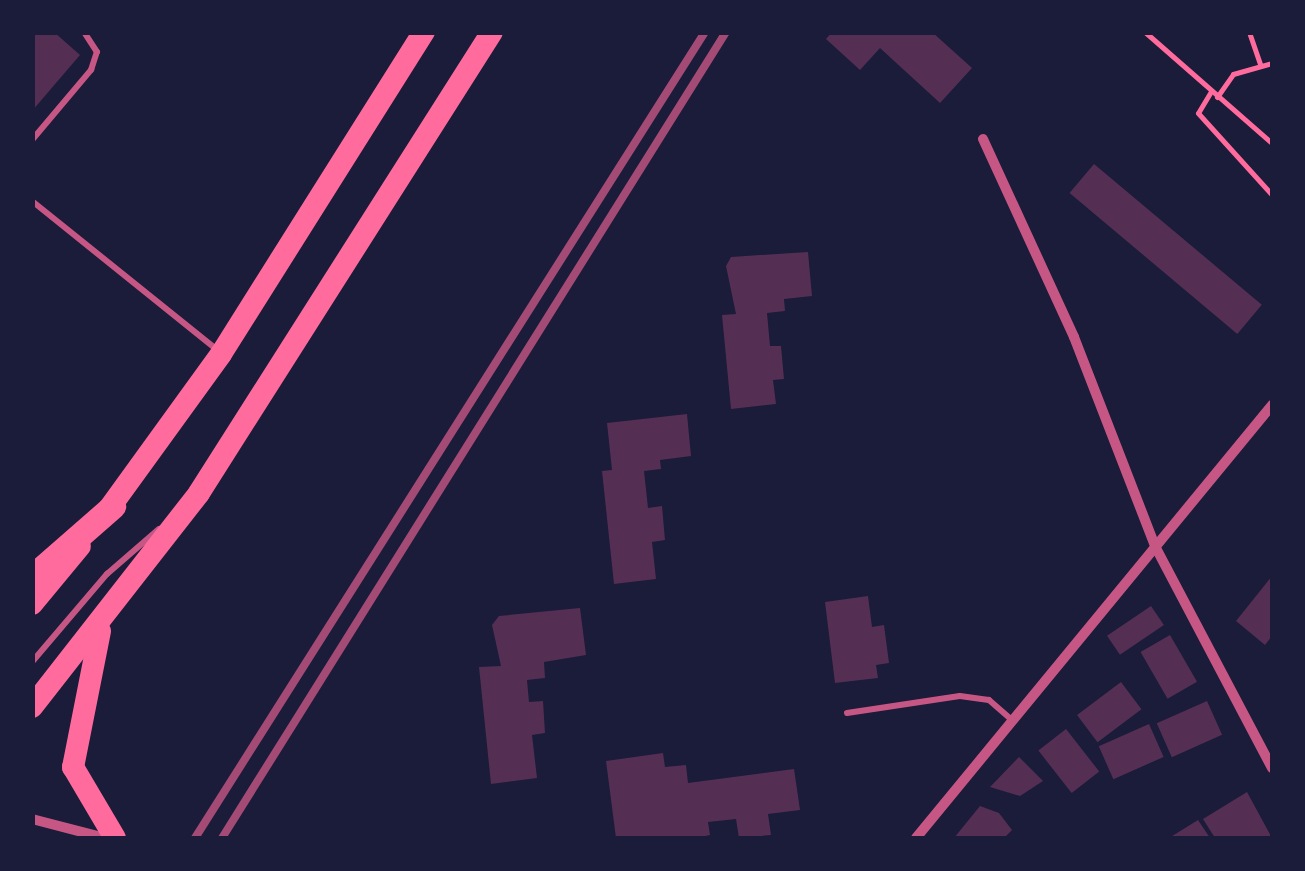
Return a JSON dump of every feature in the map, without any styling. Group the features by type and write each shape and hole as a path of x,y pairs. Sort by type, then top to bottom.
{"highway":[{"path":"32,577 112,506"}],"main road":[{"path":"32,604 112,506 222,354 424,32"},
{"path":"32,707 102,625 199,494 492,32"},
{"path":"102,625 73,768 115,838"}],"street":[{"path":"983,138 1074,337 1156,548 1272,768"},
{"path":"916,838 1272,405"},
{"path":"32,820 104,838"}],"lane":[{"path":"32,140 91,70 96,52 84,32"},
{"path":"32,201 222,354"},
{"path":"32,662 107,574 199,494"},
{"path":"847,712 960,696 989,700 1013,721"}],"path":[{"path":"1145,32 1272,143"},
{"path":"1249,32 1260,64"},
{"path":"1272,63 1233,74 1198,114 1272,195"}],"building":[{"path":"32,32 54,32 80,55 32,111"},
{"path":"832,32 932,32 972,68 940,103 880,48 860,70 826,39"},
{"path":"1094,164 1262,305 1237,334 1070,193"},
{"path":"808,252 812,296 784,299 785,311 767,313 770,346 781,346 784,379 773,380 776,404 731,409 722,315 736,314 726,266 731,257"},
{"path":"687,414 691,456 660,460 661,469 644,471 648,508 662,506 665,540 652,542 656,579 614,584 602,471 612,470 607,423"},
{"path":"1272,576 1272,636 1265,645 1236,621"},
{"path":"868,596 872,627 884,625 889,663 876,665 878,678 835,683 825,602"},
{"path":"1151,606 1164,625 1120,655 1107,636"},
{"path":"580,608 586,655 544,662 545,678 527,680 529,702 543,701 545,733 532,735 537,778 491,784 479,667 501,666 492,625 499,616"},
{"path":"1170,635 1197,682 1168,699 1141,652"},
{"path":"1121,682 1141,709 1098,742 1077,715"},
{"path":"1207,701 1222,735 1172,757 1157,723"},
{"path":"1149,724 1164,757 1113,779 1099,746"},
{"path":"1066,729 1099,772 1072,793 1038,751"},
{"path":"663,753 665,767 686,765 688,783 794,769 800,810 768,814 771,835 739,838 736,819 708,822 710,835 696,838 616,838 606,761"},
{"path":"1019,757 1043,781 1020,796 990,787"},
{"path":"1247,792 1272,838 1215,838 1203,819"},
{"path":"980,806 999,813 1012,830 1004,838 954,838"},
{"path":"1198,820 1210,838 1169,838"}],"railway":[{"path":"195,838 705,32"},
{"path":"222,838 726,32"}]}
